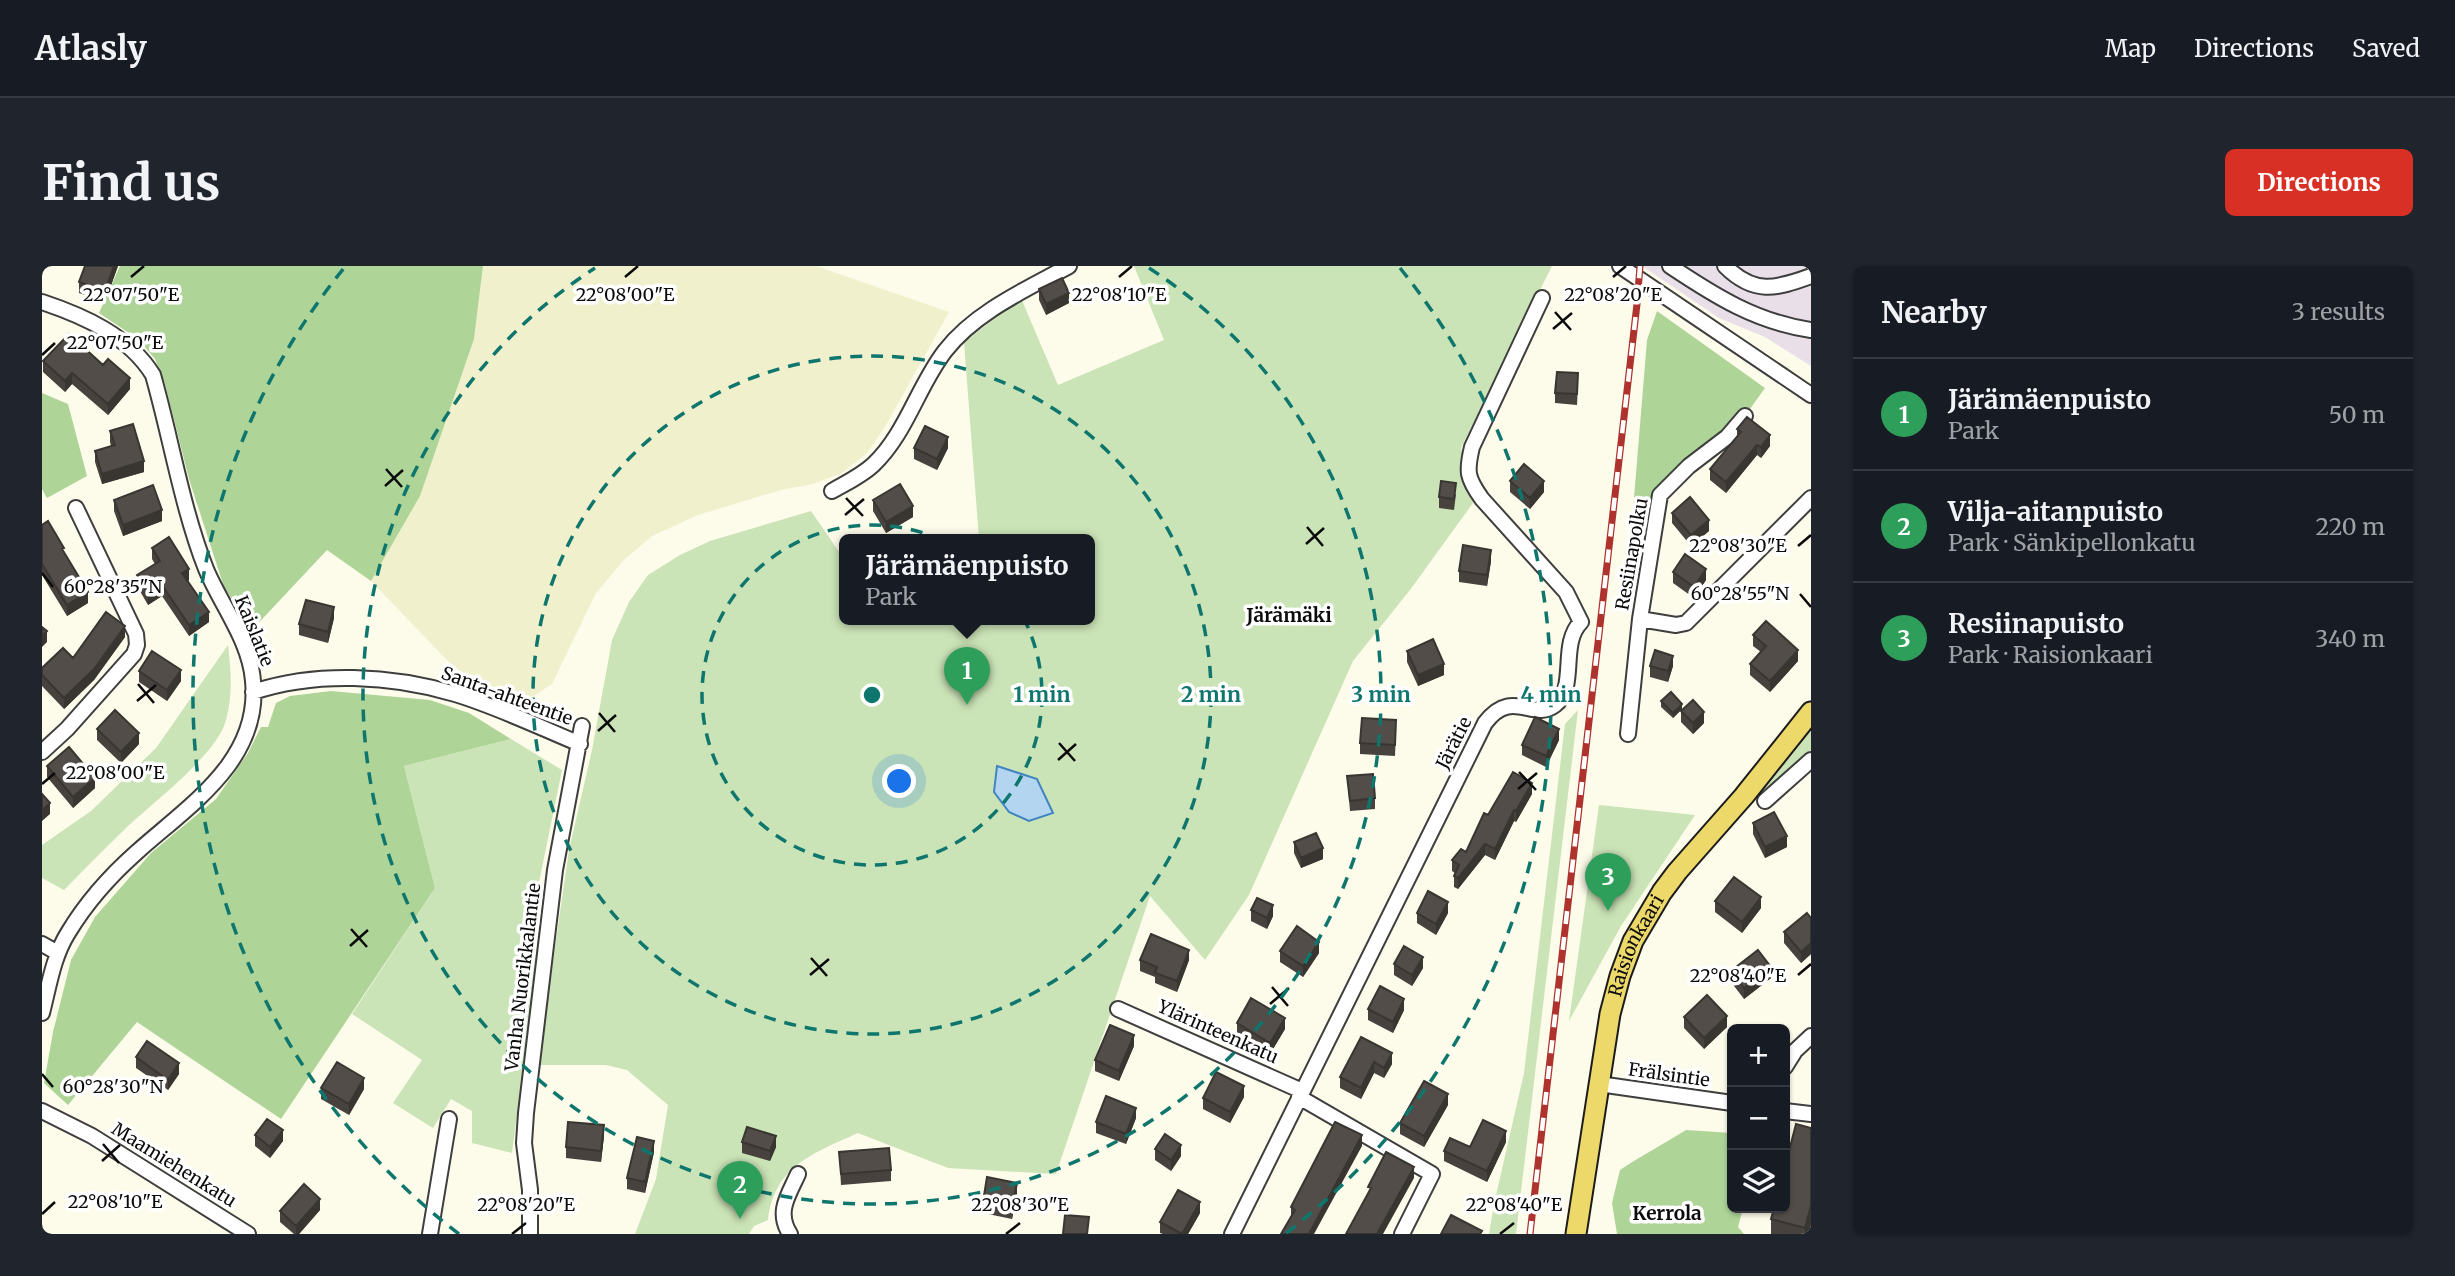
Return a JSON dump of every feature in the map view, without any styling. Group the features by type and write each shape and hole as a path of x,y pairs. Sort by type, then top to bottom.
{"main road":[{"name":"Raisionkaari","path":"1576,1234 1610,1014 1633,941 1677,872 1744,796 1811,712"}],"street":[{"path":"832,491 858,477 886,451 930,373 965,329 984,315 1069,266"},
{"path":"1620,266 1811,395"},
{"path":"1670,266 1719,299 1743,311 1769,321 1811,330"},
{"path":"1725,266 1751,285 1767,288 1811,276"},
{"name":"Järätie","path":"1231,1234 1485,723 1493,713 1504,707 1517,705 1544,710 1554,706 1562,698 1571,637 1581,622 1566,592 1482,499 1468,473 1472,447 1542,298"},
{"name":"Kaislatie","path":"42,302 64,309 112,334 144,360 153,375 202,557 241,641 253,679 254,692 245,738 231,762 197,800 117,871 80,916 58,953 42,1013"},
{"name":"Resiinapolku","path":"1628,734 1640,619 1660,495 1689,466 1727,437 1745,416"},
{"path":"1640,619 1676,625 1686,623 1699,613 1811,498"},
{"path":"42,752 117,675 134,654 137,645 136,634 76,508"},
{"name":"Santa-ahteentie","path":"254,692 277,684 312,679 406,683 456,694 580,744"},
{"name":"Vanha Nuorikkalantie","path":"530,1234 530,1190 524,1143 526,1113 555,870 582,726"},
{"path":"1765,801 1811,760"},
{"path":"42,944 58,953"},
{"name":"Ylärinteenkatu","path":"1118,1009 1300,1094 1432,1174 1402,1234"},
{"path":"1790,1059 1811,1036"},
{"name":"Frälsintie","path":"1599,1084 1727,1103"},
{"name":"Maamiehenkatu","path":"42,1111 92,1136 248,1234"},
{"path":"1790,1112 1811,1114"},
{"path":"430,1234 449,1119"},
{"path":"790,1234 783,1220 783,1209 798,1174"}],"shaded area":[{"path":"1642,266 1811,266 1811,366 1765,337 1719,318"}],"green space":[{"path":"120,266 483,266 474,339 420,496 371,581 327,550 252,630 224,587 189,479 165,384 155,359 138,339 99,313"},
{"path":"483,266 816,266 949,312 885,427 867,453 842,473 813,484 781,490 698,515 652,536 624,560 596,593 552,684 532,697 505,702 477,688 371,581 420,496 474,339"},
{"path":"1134,266 1552,266 1461,448 1473,503 1410,590 1353,661 1249,895 1205,960 1150,896 1056,1174 948,1168 858,1133 812,1155 788,1174 778,1186 768,1220 754,1226 749,1234 635,1234 656,1179 668,1105 627,1070 606,1065 538,1065 569,850 592,750 612,640 629,602 648,575 680,555 710,541 811,511 839,552 839,625 1095,625 1095,534 979,534 964,342 1021,298 1058,385 1164,340"},
{"path":"1657,311 1765,388 1729,438 1667,488 1632,522 1647,340"},
{"path":"42,393 68,404 87,476 47,498 42,489"},
{"path":"228,645 230,701 226,720 210,748 64,890 42,878 42,845 91,811 156,748"},
{"path":"331,691 430,700 469,713 511,739 404,766 435,888 281,1119 137,1022 68,1105 44,1083 53,1032 71,960 95,917 151,853 216,799 248,753 261,727 268,727 276,703 290,696"},
{"path":"1578,710 1516,1234 1489,1234 1524,1073 1565,724"},
{"path":"1811,725 1811,750 1740,812"},
{"path":"511,739 562,770 534,907 546,960 531,1036 526,1047 512,1153 472,1143 472,1111 451,1099 433,1128 393,1103 422,1060 352,1014 435,888 404,766"},
{"path":"1599,805 1695,815 1621,926 1569,1021"},
{"path":"1686,1130 1727,1133 1727,1213 1742,1213 1738,1227 1744,1234 1617,1234 1612,1203 1620,1170"}],"water":[{"path":"997,766 1037,779 1053,813 1029,821 1009,812 994,792"}],"building":[{"path":"85,266 114,266 105,291 79,282"},
{"path":"1062,278 1069,293 1046,304 1039,289"},
{"path":"69,334 103,365 108,359 130,378 108,404 72,373 65,381 43,361"},
{"path":"1557,372 1578,373 1577,394 1555,393"},
{"path":"1747,417 1770,435 1761,447 1757,445 1726,482 1710,469 1741,432 1737,429"},
{"path":"133,424 144,461 102,474 95,451 115,445 110,431"},
{"path":"925,426 948,437 937,459 914,448"},
{"path":"1524,464 1544,481 1530,498 1510,481"},
{"path":"1441,481 1456,483 1454,499 1439,497"},
{"path":"900,484 913,506 886,522 873,500"},
{"path":"153,485 162,510 123,525 114,500"},
{"path":"1690,497 1709,520 1691,535 1672,513"},
{"path":"48,521 88,592 67,605 42,564 42,525"},
{"path":"169,537 189,569 182,573 209,612 189,625 162,585 148,594 137,575 160,561 152,548"},
{"path":"1463,545 1491,550 1487,575 1459,571"},
{"path":"1685,554 1706,569 1694,587 1673,572"},
{"path":"306,600 334,607 328,632 299,624"},
{"path":"106,612 125,626 94,669 64,698 42,675 42,668 63,648 73,658"},
{"path":"1766,621 1798,650 1770,681 1750,664 1766,646 1753,635"},
{"path":"1433,639 1444,664 1418,675 1407,651"},
{"path":"1655,650 1673,656 1668,671 1650,666"},
{"path":"152,651 181,670 167,690 139,671"},
{"path":"1671,692 1682,704 1673,713 1661,701"},
{"path":"1693,700 1704,712 1693,723 1681,711"},
{"path":"115,710 139,733 121,752 97,729"},
{"path":"1535,717 1559,729 1546,756 1522,745"},
{"path":"1362,718 1396,720 1395,745 1360,743"},
{"path":"69,747 95,778 73,797 47,766"},
{"path":"1513,772 1532,783 1516,811 1514,810 1495,849 1485,844 1458,878 1454,876 1459,865 1452,860 1461,849 1466,852 1484,813 1488,815"},
{"path":"1373,774 1375,798 1350,801 1347,776"},
{"path":"42,794 50,803 42,810"},
{"path":"1774,812 1787,836 1765,847 1753,823"},
{"path":"1316,833 1323,848 1301,858 1294,842"},
{"path":"1734,877 1761,897 1742,922 1715,901"},
{"path":"1428,891 1448,902 1436,924 1417,913"},
{"path":"1257,898 1273,905 1267,918 1251,910"},
{"path":"1807,913 1811,918 1811,943 1801,952 1784,932"},
{"path":"1297,926 1319,942 1303,966 1280,951"},
{"path":"1151,934 1189,950 1177,981 1155,973 1157,967 1140,960"},
{"path":"1404,946 1423,957 1412,975 1394,964"},
{"path":"1758,950 1771,967 1744,988 1731,971"},
{"path":"1380,986 1404,999 1393,1022 1368,1009"},
{"path":"1707,995 1727,1016 1704,1038 1684,1017"},
{"path":"1251,998 1285,1018 1270,1043 1237,1023"},
{"path":"1110,1025 1134,1035 1119,1071 1095,1060"},
{"path":"1361,1037 1392,1053 1384,1068 1374,1062 1361,1088 1340,1077"},
{"path":"147,1041 179,1063 168,1080 136,1057"},
{"path":"337,1062 364,1078 349,1104 321,1088"},
{"path":"1216,1072 1244,1086 1230,1112 1203,1098"},
{"path":"1424,1081 1448,1094 1424,1136 1400,1123"},
{"path":"1106,1096 1136,1108 1126,1134 1096,1122"},
{"path":"267,1119 283,1130 270,1147 255,1135"},
{"path":"1483,1120 1506,1131 1487,1171 1444,1151 1450,1138 1470,1147"},
{"path":"568,1122 604,1125 601,1151 566,1147"},
{"path":"1335,1122 1362,1135 1309,1234 1281,1234 1295,1210 1291,1207"},
{"path":"1796,1124 1811,1128 1811,1205 1805,1228 1771,1219 1773,1213 1790,1213 1790,1147"},
{"path":"747,1127 776,1136 770,1151 742,1142"},
{"path":"1165,1134 1181,1145 1171,1160 1155,1149"},
{"path":"637,1137 654,1141 645,1182 627,1178"},
{"path":"889,1148 891,1170 841,1174 839,1152"},
{"path":"1386,1152 1414,1167 1377,1234 1346,1234 1371,1188 1368,1187"},
{"path":"987,1177 1017,1183 1012,1208 983,1202"},
{"path":"304,1184 320,1199 296,1226 280,1211"},
{"path":"1178,1190 1200,1202 1182,1234 1160,1222"},
{"path":"1065,1215 1089,1217 1087,1234 1063,1234"},
{"path":"1451,1215 1482,1231 1480,1234 1441,1234"}],"railway":[{"path":"1530,1234 1640,266"}],"place":[{"name":"Järämäenpuisto","path":"967,705"},
{"name":"Resiinapuisto","path":"1608,911"},
{"name":"Vilja-aitanpuisto","path":"740,1219"}],"district":[{"name":"Järämäki","path":"1289,615"},
{"name":"Kerrola","path":"1667,1213"}]}
